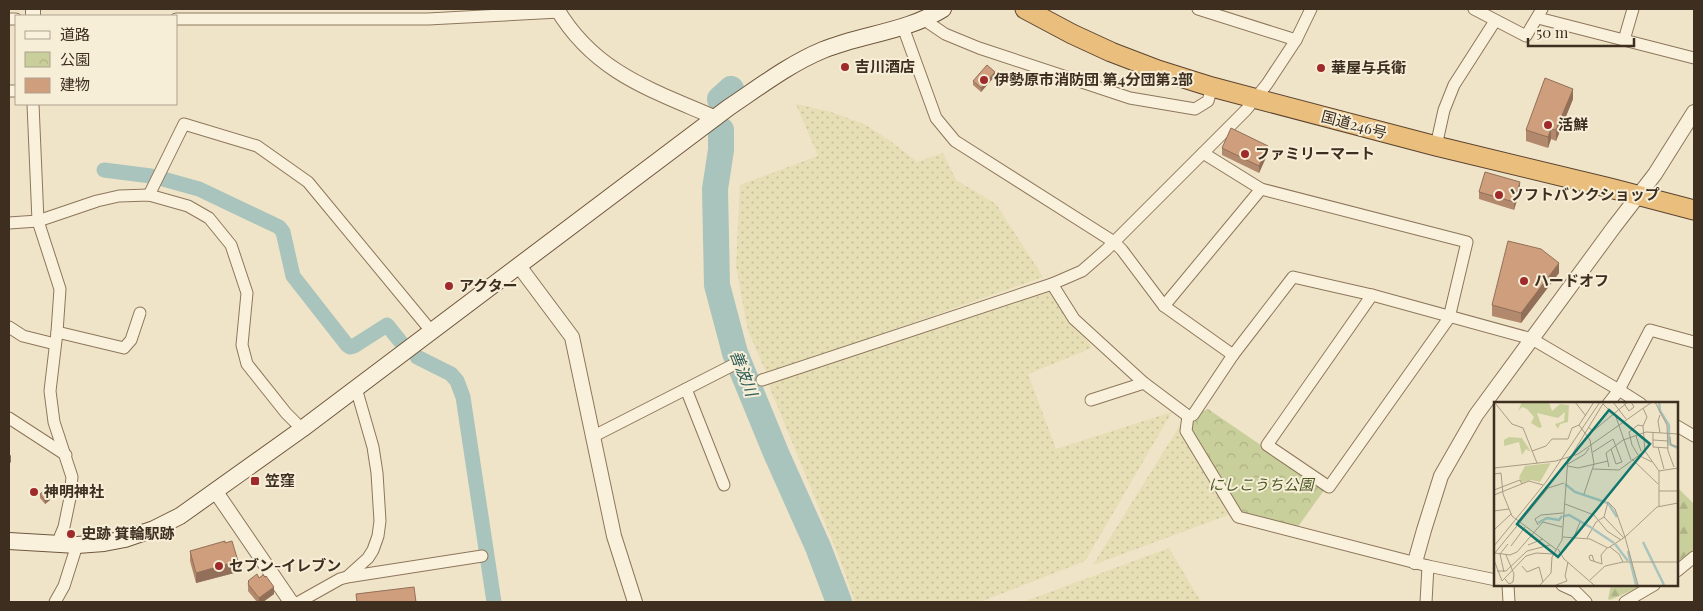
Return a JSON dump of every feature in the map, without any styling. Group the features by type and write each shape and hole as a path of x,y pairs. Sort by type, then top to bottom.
{"highway":[{"name":"国道246号","path":"1025,9 1111,52 1158,70 1212,87 1436,146 1694,210"}],"main road":[{"path":"9,541 77,545 104,543 125,539 154,529 180,516 302,429 716,118 800,61 824,50 903,27 943,9"}],"street":[{"path":"1198,9 1296,40"},
{"path":"762,380 1052,284 1082,271 1114,242 1256,99 1296,40 1311,9"},
{"path":"1474,9 1526,36 1540,13 1624,40 1694,58"},
{"path":"1624,40 1633,9"},
{"path":"178,19 428,19 558,10 584,45 618,73 633,82 716,118"},
{"path":"923,19 945,34 979,48 1130,98 1195,108 1208,100 1212,87"},
{"path":"1436,146 1444,110 1454,85 1495,21"},
{"path":"903,27 936,118 956,141 1114,242 1164,306 1233,356"},
{"path":"33,105 38,221 60,289 50,391 54,422 72,477 64,527 57,544"},
{"path":"1426,602 1422,564 1424,530 1441,476 1476,415 1655,174 1694,112"},
{"path":"149,195 184,124 257,146 308,182 432,332"},
{"path":"1203,153 1261,189 1466,242 1449,318 1329,487 1267,445 1372,295"},
{"path":"1164,306 1261,189"},
{"path":"9,223 38,221 97,201 119,196 149,195 188,206 209,218 231,245 247,293 242,345 247,364 281,407 302,429"},
{"path":"519,266 572,336 614,536 635,602"},
{"path":"1188,416 1193,415 1233,356 1293,277 1372,295 1449,318 1532,339 1637,402"},
{"path":"1052,284 1074,319 1144,383 1188,416"},
{"path":"57,332 124,348 131,340 140,313"},
{"path":"9,327 23,336 55,344"},
{"path":"1610,402 1619,390 1650,330 1694,342"},
{"path":"592,437 733,366"},
{"path":"1091,400 1144,383"},
{"path":"347,577 368,558 373,550 378,536 380,521 377,473 373,447 356,388"},
{"path":"686,389 724,485"},
{"path":"1188,416 1186,431 1238,517 1422,564 1494,580"},
{"path":"9,418 66,455"},
{"path":"1678,427 1694,436"},
{"path":"216,492 291,602"},
{"path":"56,602 64,586 77,545"},
{"path":"299,602 347,577 482,556"},
{"path":"1678,570 1694,557"},
{"path":"1508,586 1509,602"},
{"path":"1567,586 1586,602"},
{"path":"1626,602 1652,586"}],"shaded area":[{"path":"796,104 831,112 864,124 889,140 917,162 943,153 956,180 996,204 1043,277 767,374 748,331 736,266 740,185 818,156"},
{"path":"1049,288 1092,348 1028,374 1056,449 1172,412 1085,561 980,602 855,602 841,562 768,383"},
{"path":"1179,427 1231,514 1093,565"},
{"path":"1169,548 1201,602 1023,602"}],"green space":[{"name":"にしこうち公園","path":"1208,409 1325,489 1297,528 1239,514 1191,434 1190,426 1199,413"},
{"path":"1678,488 1694,504 1694,549 1678,561"},
{"path":"1611,586 1642,586 1610,600 1608,599"}],"building":[{"name":"伊勢原市消防団 第4分団第2部","path":"987,65 995,72 981,88 973,81"},
{"path":"1545,78 1573,89 1556,130 1551,129 1548,137 1526,130"},
{"name":"ファミリーマート","path":"1231,128 1268,146 1259,166 1222,148"},
{"path":"1485,172 1520,182 1514,202 1479,192"},
{"path":"1508,241 1541,249 1559,263 1521,313 1492,305"},
{"path":"45,490 50,496 45,501 40,494"},
{"path":"225,541 225,543 232,541 238,561 196,573 190,551"},
{"path":"257,574 259,578 263,575 266,576 274,587 259,598 248,584 248,581"},
{"path":"414,587 416,602 357,602 356,594"}],"waterway":[{"name":"善波川","path":"720,99 731,89"},
{"name":"善波川","path":"721,130 721,150 715,189 717,285 735,353 776,453 818,547 839,602"},
{"path":"104,170 151,176"},
{"path":"163,179 199,189 279,227 283,232 293,276 347,345 350,347 354,346 387,325 400,341"},
{"path":"417,357 451,374 457,381 463,397 494,602"}],"place":[{"name":"吉川酒店","path":"845,67"},
{"name":"華屋与兵衛","path":"1321,68"},
{"name":"伊勢原市消防団 第4分団第2部","path":"984,80"},
{"name":"活鮮","path":"1548,125"},
{"name":"ファミリーマート","path":"1245,154"},
{"name":"ソフトバンクショップ","path":"1499,195"},
{"name":"ハードオフ","path":"1524,281"},
{"name":"アクター","path":"449,286"},
{"name":"笠窪","path":"255,481"},
{"name":"神明神社","path":"34,492"},
{"name":"史跡 箕輪駅跡","path":"71,534"},
{"name":"セブン-イレブン","path":"219,566"}]}
